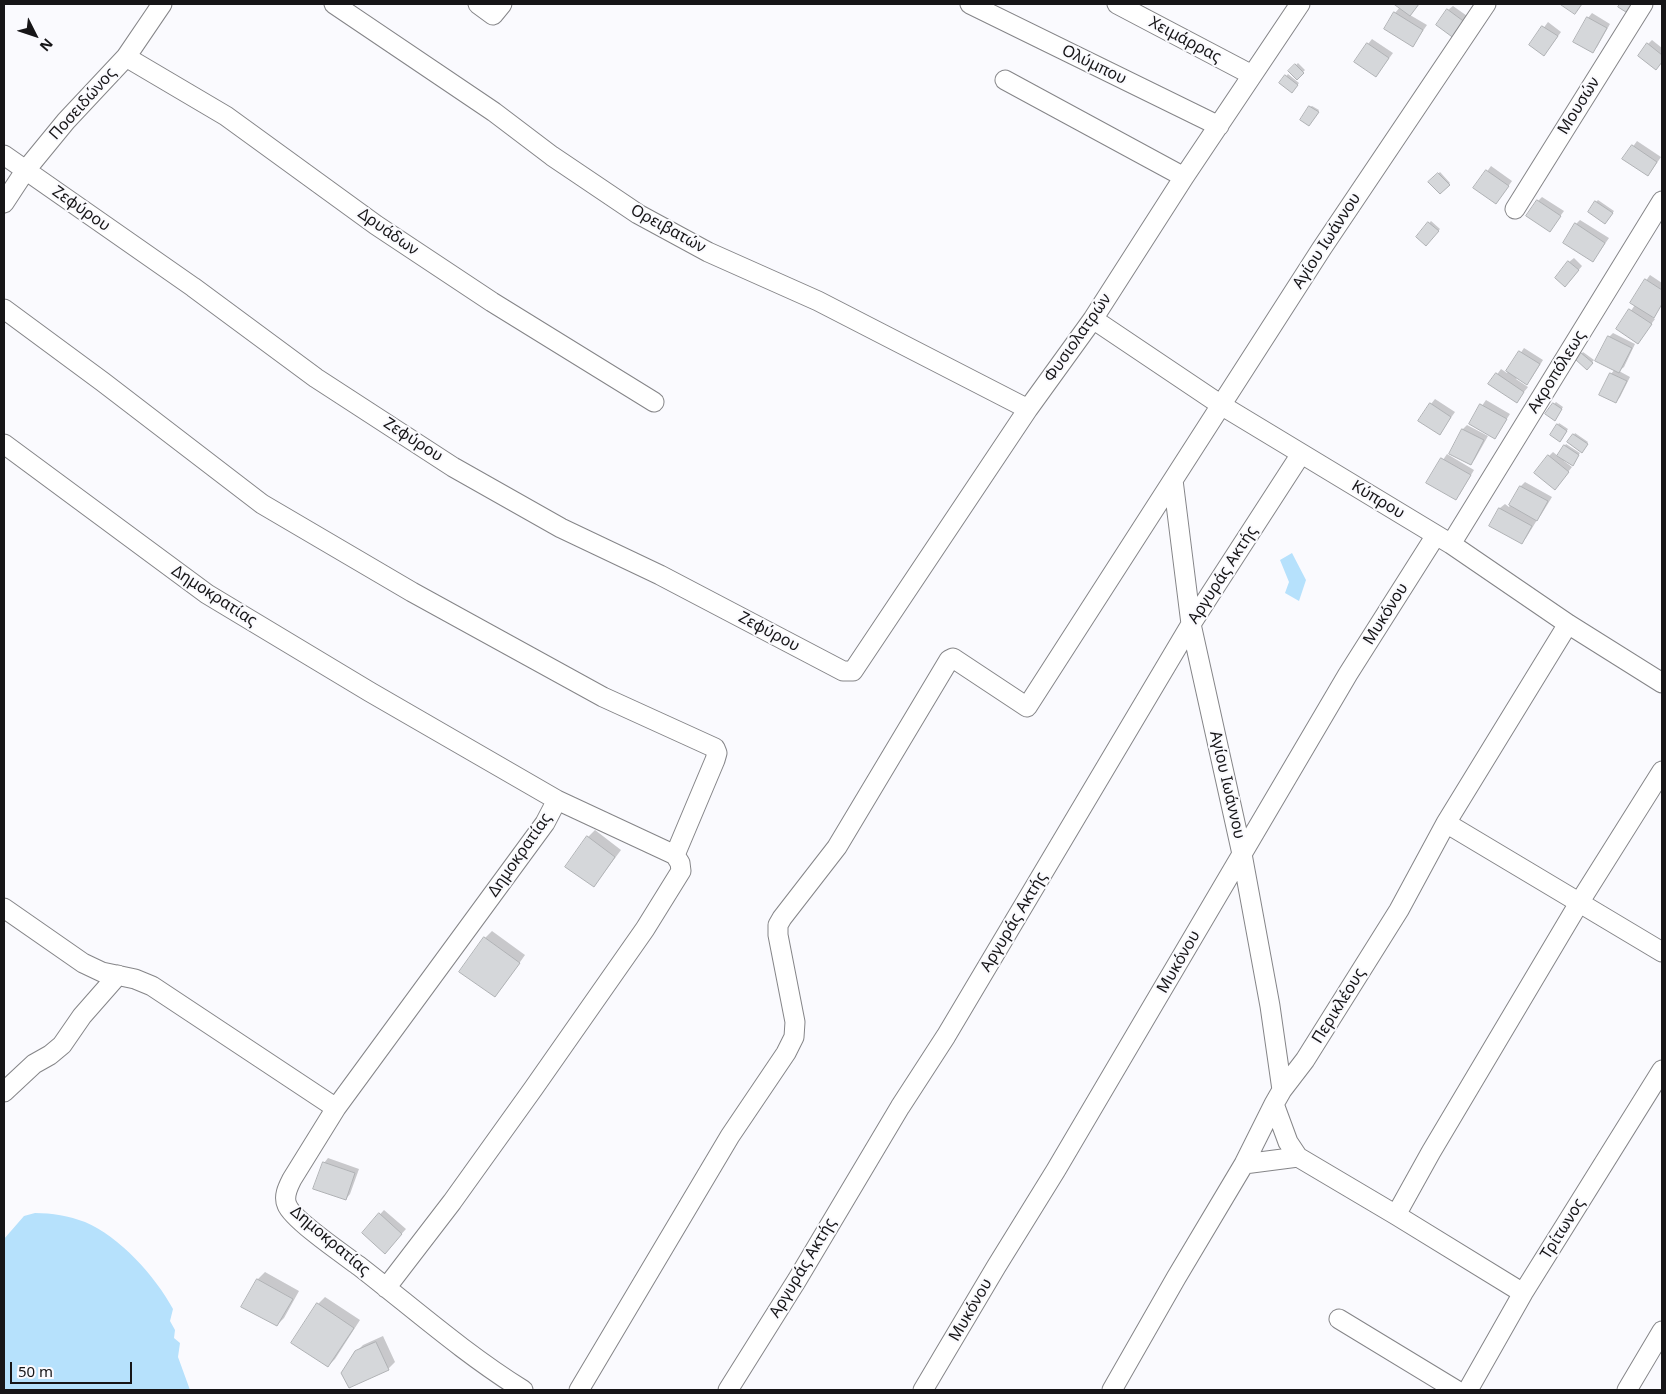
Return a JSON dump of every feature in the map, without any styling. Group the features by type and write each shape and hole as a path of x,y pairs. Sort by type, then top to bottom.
{"street":[{"name":"Ποσειδώνος","path":"4,203 25,171 66,121 126,57 162,4"},
{"name":"Ορειβατών","path":"334,4 494,112 552,156 638,214 708,252 818,301 1028,410"},
{"path":"478,4 498,9"},
{"name":"Ολύμπου","path":"970,4 1219,126"},
{"name":"Χειμάρρας","path":"1117,4 1252,75"},
{"name":"Φυσιολατρών","path":"854,671 1028,410 1093,319 1300,4"},
{"name":"Αγίου Ιωάννου","path":"579,1390 730,1136 786,1053 794,1037 795,1022 778,934 778,925 836,847 949,660 953,658 1027,707 1322,248 1486,4"},
{"name":"Μουσών","path":"1515,208 1643,4"},
{"name":"Δρυάδων","path":"126,57 226,116 376,225 492,302 654,402"},
{"path":"1005,80 1184,178"},
{"name":"Ζεφύρου","path":"4,155 194,288 316,378 453,467 561,528 660,575 844,671 854,671"},
{"name":"Ακροπόλεως","path":"1444,540 1662,201"},
{"path":"4,309 262,504 412,592 603,698 715,748 717,753 715,760 675,855"},
{"name":"Κύπρου","path":"1093,319 1221,405 1444,540 1568,624 1662,683"},
{"name":"Δημοκρατίας","path":"4,444 207,594 370,692 557,800 545,823 336,1108 287,1188 285,1197 290,1211 298,1218 442,1332 523,1390"},
{"name":"Αργυράς Ακτής","path":"728,1390 797,1280 900,1107 951,1028 1191,624 1301,454"},
{"name":"Αγίου Ιωάννου","path":"1172,480 1191,624 1242,854 1270,1006 1278,1097 1288,1142 1298,1157"},
{"name":"Μυκόνου","path":"923,1390 1056,1170 1348,674 1444,540"},
{"name":"Περικλέους","path":"1112,1390 1244,1164 1278,1097 1305,1060 1399,910 1446,823 1568,624"},
{"path":"1396,1215 1431,1152 1579,903 1662,771"},
{"path":"386,1288 458,1194 645,929 681,871 680,863 675,855 557,800"},
{"path":"1446,823 1662,952"},
{"path":"4,908 84,963 102,972 134,979 152,986 336,1108"},
{"path":"4,1092 34,1064 50,1055 62,1045 82,1016 118,975"},
{"name":"Τρίτωνος","path":"1468,1390 1523,1293 1662,1070"},
{"path":"1244,1164 1298,1157 1523,1293"},
{"path":"1339,1319 1456,1390"},
{"path":"1628,1390 1662,1330"}],"water":[{"path":"1292,553 1306,580 1299,601 1285,593 1289,582 1280,560"},
{"path":"35,1213 67,1217 98,1228 123,1247 147,1271 173,1309 170,1321 175,1330 174,1338 180,1343 178,1357 190,1390 4,1390 4,1239 24,1216"}],"building":[{"path":"1396,4 1419,4 1410,16"},
{"path":"1560,4 1582,4 1575,14"},
{"path":"1620,4 1634,4 1629,14 1618,7"},
{"path":"1447,9 1466,23 1455,39 1436,25"},
{"path":"1394,12 1423,30 1413,47 1384,29"},
{"path":"1587,17 1607,28 1593,53 1573,42"},
{"path":"1542,26 1558,36 1544,56 1529,45"},
{"path":"1367,43 1389,58 1376,77 1354,62"},
{"path":"1647,43 1662,55 1662,62 1656,70 1638,56"},
{"path":"1295,64 1304,73 1297,80 1288,71"},
{"path":"1285,75 1298,85 1292,93 1279,83"},
{"path":"1309,106 1319,112 1309,126 1300,120"},
{"path":"1632,145 1657,162 1648,176 1622,159"},
{"path":"1486,170 1509,186 1496,204 1473,188"},
{"path":"1438,173 1450,185 1440,194 1428,182"},
{"path":"1537,200 1561,216 1550,232 1526,216"},
{"path":"1595,201 1613,213 1605,224 1588,212"},
{"path":"1428,222 1439,231 1426,246 1416,237"},
{"path":"1575,223 1605,243 1593,262 1563,243"},
{"path":"1568,261 1579,270 1565,287 1555,278"},
{"path":"1645,279 1662,290 1662,304 1654,318 1630,303"},
{"path":"1629,309 1652,324 1638,344 1616,329"},
{"path":"1608,336 1632,348 1619,373 1595,361"},
{"path":"1519,351 1540,364 1527,385 1506,371"},
{"path":"1580,352 1593,363 1587,370 1575,359"},
{"path":"1496,373 1524,392 1517,403 1488,384"},
{"path":"1610,373 1627,381 1616,403 1599,395"},
{"path":"1430,403 1451,417 1440,435 1418,421"},
{"path":"1553,403 1562,409 1555,421 1545,414"},
{"path":"1480,404 1507,419 1495,439 1469,424"},
{"path":"1557,424 1567,431 1560,442 1550,435"},
{"path":"1462,429 1484,440 1471,465 1449,454"},
{"path":"1573,434 1588,444 1582,453 1567,442"},
{"path":"1564,445 1579,455 1573,466 1557,456"},
{"path":"1548,455 1569,472 1555,490 1534,473"},
{"path":"1441,458 1471,475 1456,500 1426,483"},
{"path":"1520,486 1548,501 1537,521 1509,505"},
{"path":"1499,508 1532,526 1522,544 1489,526"},
{"path":"587,836 615,857 594,887 565,867"},
{"path":"484,937 520,963 495,997 459,972"},
{"path":"323,1162 355,1173 346,1200 313,1189"},
{"path":"379,1213 402,1234 385,1254 362,1233"},
{"path":"257,1279 293,1299 277,1326 241,1307"},
{"path":"317,1303 354,1328 328,1367 291,1343"},
{"path":"376,1342 389,1370 349,1388 341,1373 355,1351"}]}
